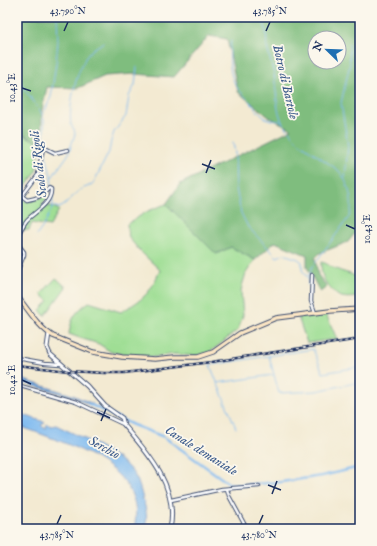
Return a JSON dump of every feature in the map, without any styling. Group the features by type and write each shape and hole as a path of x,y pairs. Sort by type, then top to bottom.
{"main road":[{"path":"17,296 49,333 90,351 122,357 155,359 194,357 209,354 237,334 276,318 360,309"}],"street":[{"path":"17,237 27,220 41,208 50,196 51,190 49,188 40,197 30,200 27,200 22,196 38,174 43,148 55,153 68,150"},
{"path":"17,243 24,252 17,272"},
{"path":"312,275 311,301 316,313"},
{"path":"49,333 48,350 50,354 87,386 105,406 121,416 123,422 158,468 171,500 172,513 170,529"},
{"path":"17,358 60,364"},
{"path":"17,385 76,402 123,422"},
{"path":"171,500 198,493 259,486"},
{"path":"227,489 229,496 247,529"}],"green space":[{"path":"17,17 360,17 360,233 356,232 348,242 320,253 315,258 318,275 327,287 320,292 307,267 307,255 275,242 255,260 231,247 216,254 166,204 180,184 292,129 269,117 238,92 227,39 209,36 174,77 135,74 105,76 78,88 47,87 42,110 41,144 17,131"},
{"path":"17,131 41,144 36,172 20,195 23,200 29,201 45,195 48,197 41,205 51,206 59,210 50,226 32,223 29,230 17,231"},
{"path":"166,204 216,254 231,247 255,260 246,273 242,286 241,292 243,315 238,330 210,352 194,356 174,354 155,357 111,352 99,344 69,334 75,315 89,302 121,312 145,296 149,291 160,270 129,238 127,224 148,211"},
{"path":"321,262 355,276 360,268 360,296 348,298 337,295 324,280"},
{"path":"56,278 66,287 45,316 40,310 49,301 41,294"},
{"path":"326,314 337,339 307,343 298,317"}],"water":[{"path":"17,378 73,395 93,404 91,406 74,397 17,381"},
{"name":"Serchio","path":"17,413 42,421 45,423 41,425 44,428 46,428 47,424 51,426 56,425 99,446 129,468 138,481 140,487 146,510 145,529 134,529 135,507 129,489 117,474 100,461 81,450 17,424"}],"waterway":[{"name":"Scolo di Rigoli","path":"43,115 51,97 56,63 58,41 57,17"},
{"name":"Botro di Bartole","path":"262,17 266,30 267,48 274,73 278,110 282,122 298,142 342,174 350,192 351,212 349,217 312,267 308,278"},
{"path":"231,41 230,66 233,79 238,89 263,116 271,120 281,121"},
{"path":"52,177 68,155 75,134 71,125 70,117 72,97 78,76 86,57 94,48 104,42"},
{"path":"345,178 348,146 341,103 350,64 349,44"},
{"path":"53,206 59,208 62,207 77,192 94,182 109,152 114,132 126,116 129,96 135,85 137,67"},
{"name":"Scolo di Rigoli","path":"17,75 25,90 41,112 44,120 44,147 51,176 52,188"},
{"path":"233,143 235,153 236,188 241,213 248,227 277,257 284,254 302,262 302,270 308,278 308,285"},
{"name":"Scolo di Rigoli","path":"37,235 44,225 53,206 52,193"},
{"path":"236,428 210,365 313,349 323,373 360,367"},
{"path":"269,356 279,393 316,391 360,382"},
{"path":"217,383 273,375"},
{"name":"Canale demaniale","path":"89,404 133,425 164,437 228,483 239,485 281,482 322,476 360,467"}],"railway":[{"path":"17,365 68,371 124,373 211,362 360,339"}]}
